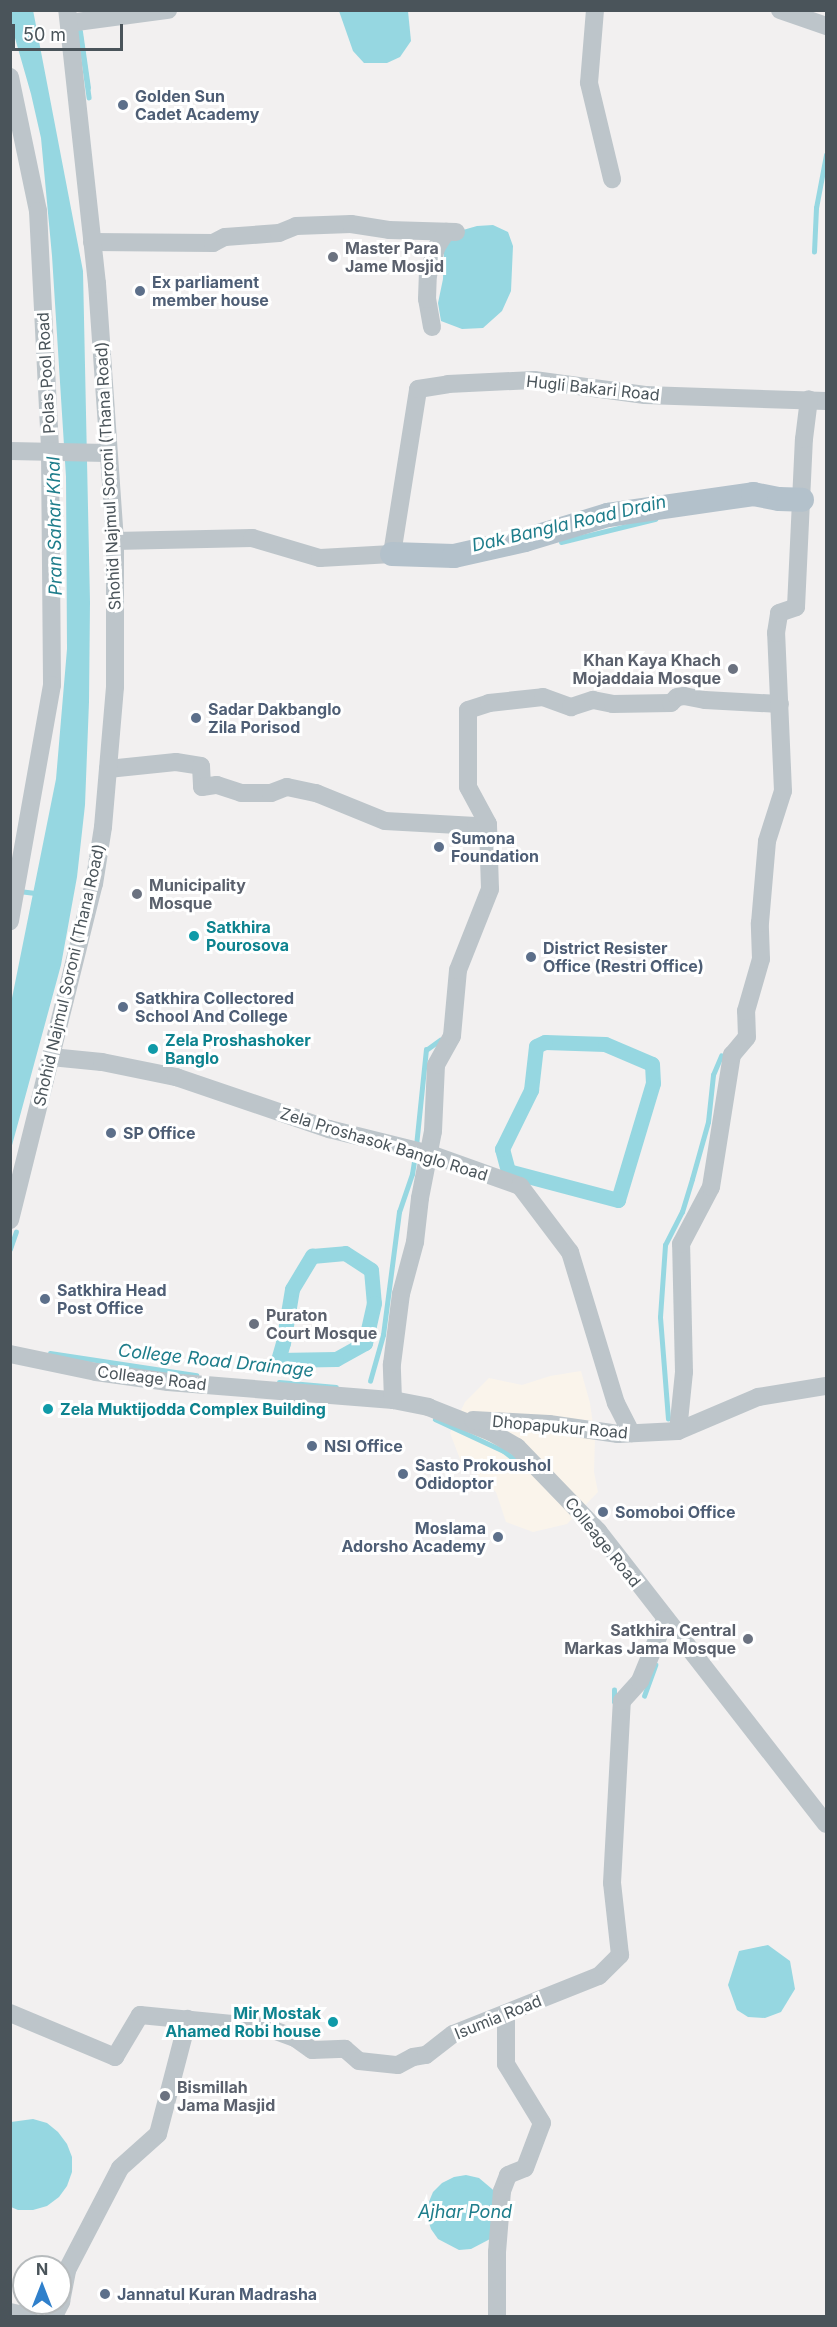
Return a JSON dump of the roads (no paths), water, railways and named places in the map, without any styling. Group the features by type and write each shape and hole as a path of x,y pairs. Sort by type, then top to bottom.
{"main road":[{"path":"392,554 454,556 525,540 608,515 753,494 779,499 802,500"}],"street":[{"path":"68,17 168,10"},
{"path":"595,10 589,83 612,179"},
{"path":"780,10 826,26"},
{"name":"Shohid Najmul Soroni (Thana Road)","path":"10,1220 94,884 103,827 115,687 115,541 92,242 68,17"},
{"name":"Polas Pool Road","path":"10,77 38,211 50,452 52,685 14,887 10,921"},
{"path":"92,242 213,243 225,237 279,233 296,226 351,224 389,231 451,232 436,248 428,275 427,299 432,327"},
{"name":"Hugli Bakari Road","path":"392,554 418,389 448,384 534,380 645,395 818,400"},
{"path":"678,1431 684,1372 681,1244 711,1187 732,1055 747,1037 746,1011 761,959 760,923 767,841 783,791 779,748 780,704 776,633 779,613 796,608 802,500 818,400"},
{"path":"10,451 107,453"},
{"path":"115,541 252,538 320,558 358,558 392,554"},
{"path":"393,1400 392,1364 401,1294 415,1242 420,1198 430,1154 436,1065 452,1036 458,970 490,889 488,824 468,787 468,711 475,706 543,697 571,707 593,700 613,704 671,703 677,697 684,696 705,700 780,704"},
{"path":"108,769 176,762 201,766 202,787 217,785 241,793 271,793 287,787 315,793 386,821 476,826 488,824"},
{"name":"Zela Proshasok Banglo Road","path":"51,1057 102,1062 176,1077 330,1129 430,1154 520,1186 570,1252 616,1403 631,1433"},
{"name":"Colleage Road","path":"10,1354 96,1372 168,1382 393,1400 428,1407 466,1420 517,1447 549,1477 598,1531 826,1824"},
{"name":"Dhopapukur Road","path":"466,1420 549,1424 631,1433 678,1431 758,1397 826,1386"},
{"name":"Isumia Road","path":"10,2013 115,2057 140,2014 265,2027 295,2038 312,2050 345,2049 359,2061 398,2065 413,2057 426,2055 453,2034 599,1976 620,1956 612,1883 622,1701 640,1681 665,1620"},
{"path":"497,2316 497,2252 502,2191 508,2175 525,2168 542,2123 506,2064 506,2014"},
{"path":"54,2316 61,2302 67,2270 120,2168 158,2134 188,2019"},
{"path":"10,2312 29,2316"}],"water":[{"path":"33,10 83,271 90,602 89,702 85,805 77,877 61,965 11,1149 11,1003 56,779 67,649 66,477 52,256 41,138 11,24 11,11"},
{"path":"339,11 408,11 411,41 400,57 387,63 364,63 353,51"},
{"path":"493,225 508,232 513,246 511,291 502,311 483,328 462,329 441,321 438,303 443,279 444,250 456,232 477,226"},
{"path":"768,1945 790,1961 795,1989 781,2012 765,2018 748,2017 737,2010 728,1985 739,1951"},
{"path":"33,2119 47,2123 67,2144 72,2157 72,2172 67,2186 59,2197 47,2206 33,2210 18,2210 11,2207 11,2122"},
{"name":"Ajhar Pond","path":"466,2175 479,2178 498,2194 492,2238 471,2249 459,2250 438,2239 431,2229 427,2217 428,2204 433,2192 442,2183 454,2177"}],"waterway":[{"path":"88,88 80,32 89,97"},
{"path":"814,252 816,208 826,155"},
{"name":"Dak Bangla Road Drain","path":"561,542 655,519"},
{"path":"19,891 35,893"},
{"path":"416,1146 426,1050 440,1040"},
{"path":"545,1042 605,1044 652,1064 653,1083 618,1200 508,1171 502,1149 531,1090 536,1046 545,1042"},
{"path":"668,1419 660,1317 665,1245 682,1212 692,1179 708,1122 713,1075 721,1056"},
{"path":"370,1381 383,1335 399,1212 412,1174 415,1154"},
{"path":"10,1249 16,1232"},
{"path":"345,1253 371,1270 374,1303 365,1343 336,1359 278,1360 292,1289 312,1256 345,1253"},
{"name":"College Road Drainage","path":"50,1353 196,1375"},
{"name":"College Road Drainage","path":"279,1382 336,1387"},
{"path":"435,1419 504,1451 527,1469"},
{"path":"644,1696 655,1665"},
{"path":"614,1690 614,1702"}],"place":[{"name":"Golden Sun Cadet Academy","path":"123,105"},
{"name":"Master Para Jame Mosjid","path":"333,257"},
{"name":"Ex parliament member house","path":"140,291"},
{"name":"Khan Kaya Khach Mojaddaia Mosque","path":"733,669"},
{"name":"Sadar Dakbanglo Zila Porisod","path":"196,718"},
{"name":"Sumona Foundation","path":"439,847"},
{"name":"Municipality Mosque","path":"137,894"},
{"name":"Satkhira Pourosova","path":"194,936"},
{"name":"District Resister Office (Restri Office)","path":"531,957"},
{"name":"Satkhira Collectored School And College","path":"123,1007"},
{"name":"Zela Proshashoker Banglo","path":"153,1049"},
{"name":"SP Office","path":"111,1133"},
{"name":"Satkhira Head Post Office","path":"45,1299"},
{"name":"Puraton Court Mosque","path":"254,1324"},
{"name":"Zela Muktijodda Complex Building","path":"48,1409"},
{"name":"NSI Office","path":"312,1446"},
{"name":"Sasto Prokoushol Odidoptor","path":"403,1474"},
{"name":"Somoboi Office","path":"603,1512"},
{"name":"Moslama Adorsho Academy","path":"498,1537"},
{"name":"Satkhira Central Markas Jama Mosque","path":"748,1639"},
{"name":"Mir Mostak Ahamed Robi house","path":"333,2022"},
{"name":"Bismillah Jama Masjid","path":"165,2096"},
{"name":"Jannatul Kuran Madrasha","path":"105,2294"}],"water label":[{"name":"Pran Sahar Khal","path":"55,526"}]}
